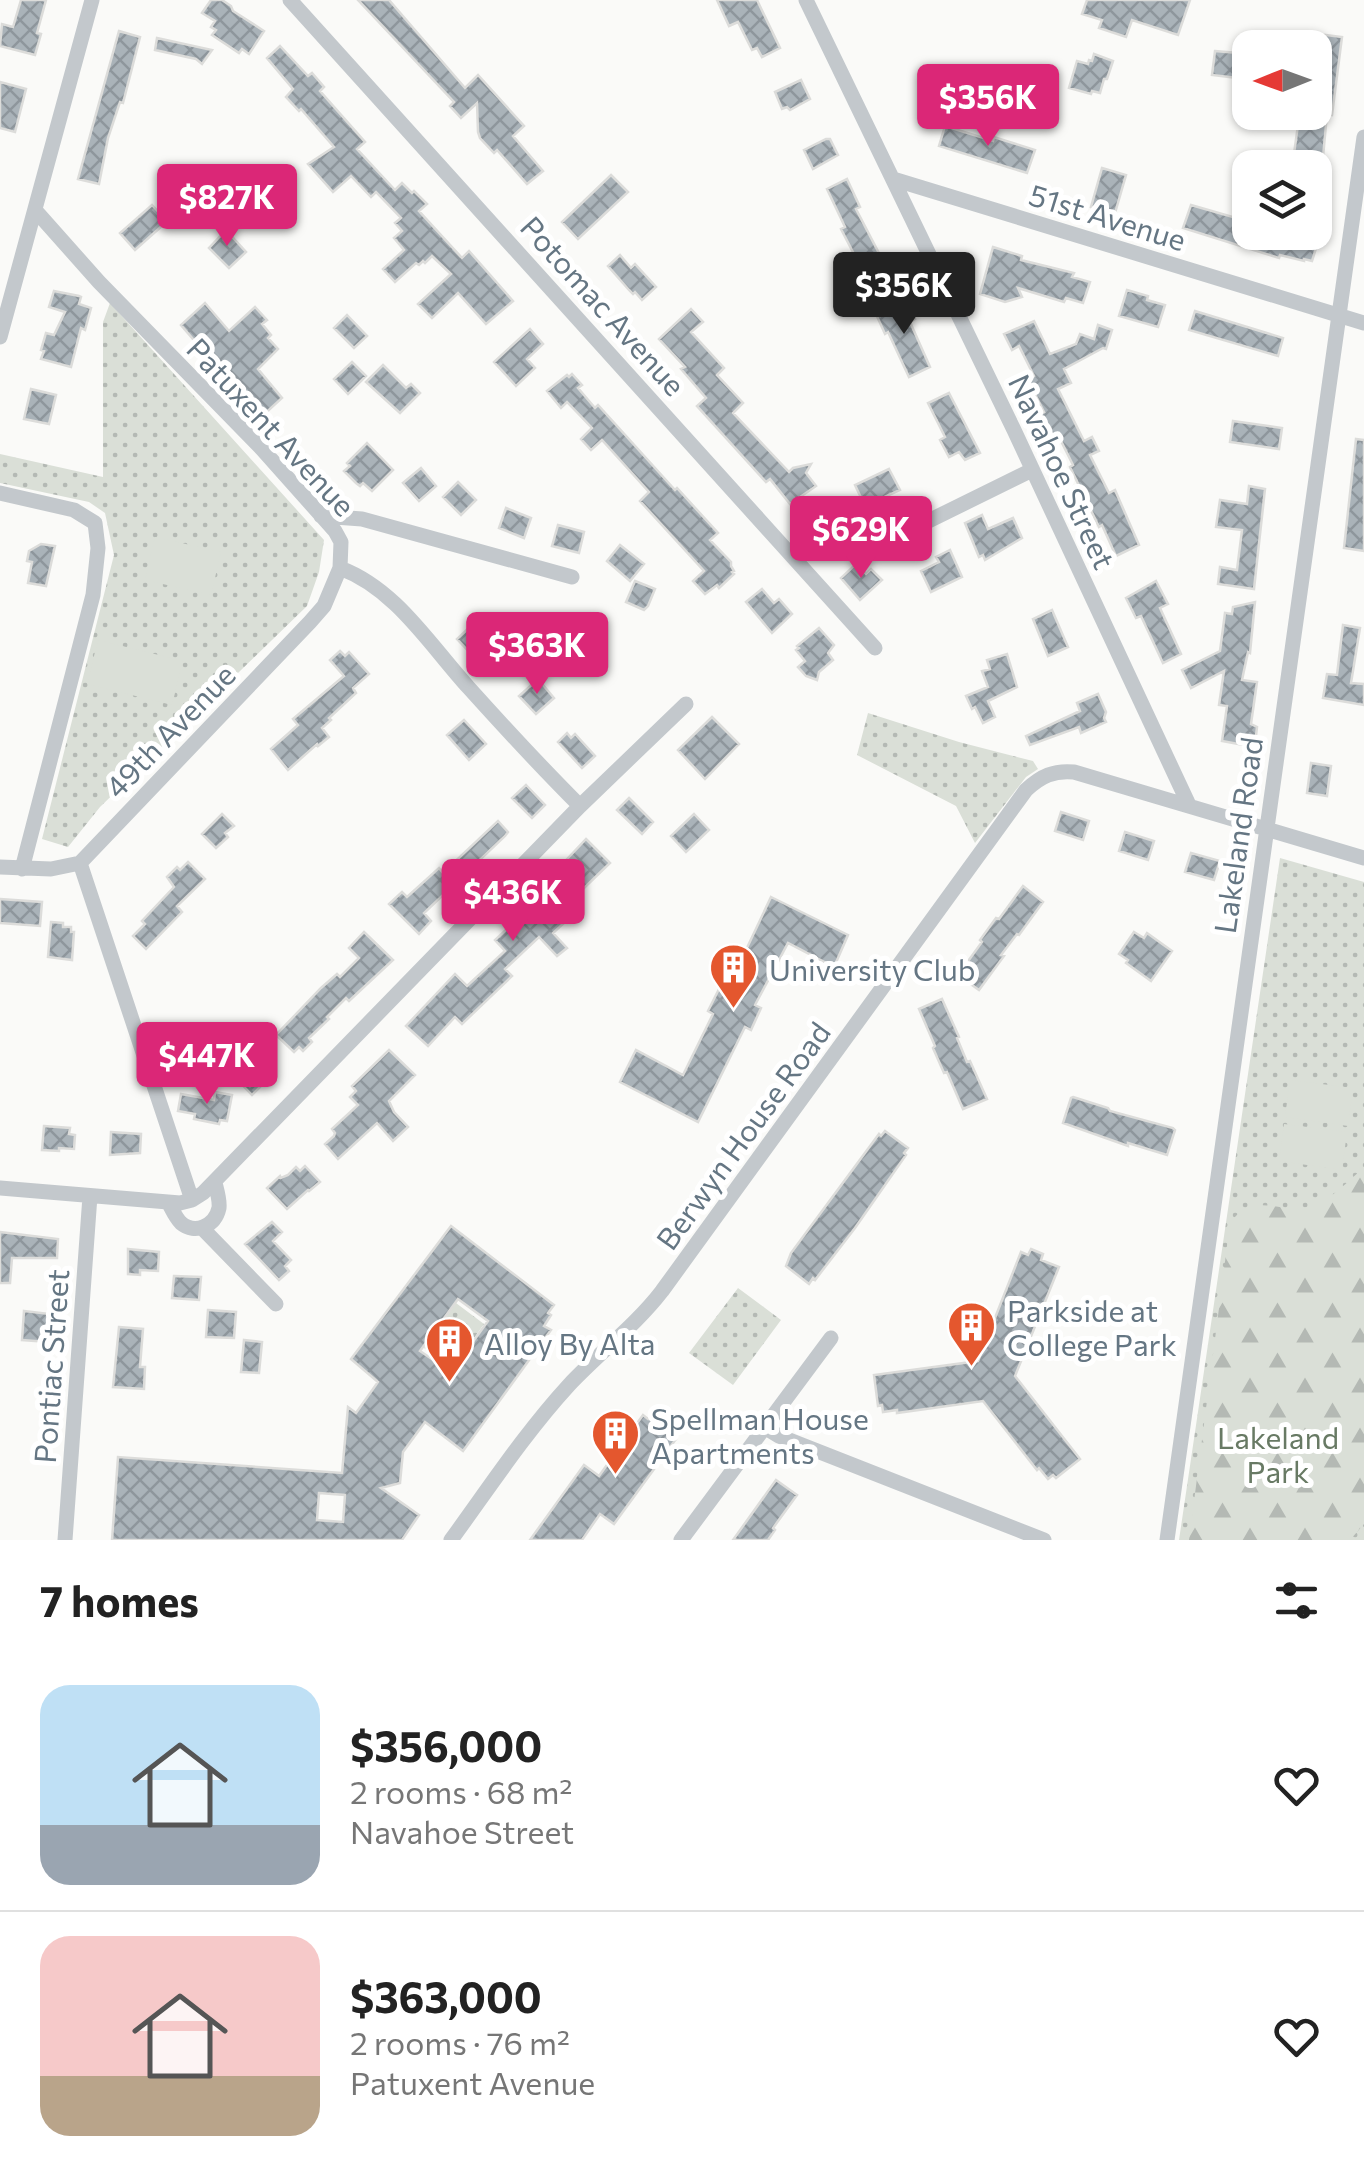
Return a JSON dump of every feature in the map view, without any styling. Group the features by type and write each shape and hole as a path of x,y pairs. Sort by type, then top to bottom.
{"street":[{"path":"0,337 92,0"},
{"name":"Potomac Avenue","path":"290,0 875,648"},
{"name":"Navahoe Street","path":"806,0 1189,805"},
{"name":"Lakeland Road","path":"1167,1540 1364,137"},
{"name":"51st Avenue","path":"893,179 1364,323"},
{"name":"Patuxent Avenue","path":"35,210 335,531 341,542 340,568"},
{"path":"898,536 1032,470"},
{"path":"0,493 74,510 95,523 98,548 93,595 22,869"},
{"path":"321,516 362,519 572,577"},
{"path":"340,568 360,576 392,599 580,806"},
{"name":"49th Avenue","path":"80,863 310,622 324,606 340,568"},
{"path":"0,1188 168,1202 192,1200 215,1183 580,806 686,704"},
{"name":"Berwyn House Road","path":"450,1540 543,1414 671,1280 1026,790 1048,774 1064,771 1189,805"},
{"path":"1189,805 1364,858"},
{"path":"0,867 51,869 80,863 192,1200"},
{"path":"168,1202 178,1220 190,1229 202,1229 214,1219 219,1208 215,1183"},
{"name":"Pontiac Street","path":"65,1540 90,1196"},
{"path":"202,1229 276,1304"},
{"path":"681,1540 830,1338"},
{"path":"764,1426 779,1436 1044,1540"}],"green space":[{"path":"110,303 324,540 319,572 307,606 100,807 68,847 42,839 114,555 105,513 89,502 0,483 0,454 103,477 103,322"},
{"path":"155,537 221,552 211,595 145,580"},
{"path":"98,640 183,661 172,705 87,684"},
{"path":"868,713 1033,761 1038,769 1026,777 975,843 956,806 857,755"},
{"name":"Lakeland Park","path":"1280,858 1364,882 1364,1540 1179,1540"},
{"path":"1290,1080 1353,1088 1348,1126 1285,1117"},
{"path":"1284,1124 1347,1132 1342,1170 1279,1161"},
{"path":"1364,1168 1364,1524 1350,1540 1189,1540 1230,1223 1239,1213 1258,1205 1301,1208 1320,1203"},
{"path":"738,1288 781,1320 733,1385 689,1353"},
{"path":"456,1303 484,1324 452,1369 424,1348"}],"building":[{"path":"21,0 46,0 35,55 0,46 2,24 13,27"},
{"path":"211,0 222,0 264,31 249,54 242,49 239,53 212,35 215,21 202,13"},
{"path":"358,0 389,0 465,88 478,75 524,126 513,136 543,171 527,184 497,150 494,153 480,138 477,103 461,118 450,106 454,102"},
{"path":"717,0 757,0 780,48 762,57 757,48 752,50 738,22 729,26"},
{"path":"1087,0 1190,0 1178,35 1132,20 1126,37 1099,28 1102,20 1082,14"},
{"path":"119,31 140,37 123,103 120,102 108,138 99,184 78,179"},
{"path":"1332,36 1342,37 1332,115"},
{"path":"157,38 212,50 202,64 196,59 155,50"},
{"path":"280,46 324,87 320,91 365,142 357,149 395,190 402,183 414,191 427,204 419,211 462,258 469,251 513,301 486,324 458,293 432,318 418,304 451,274 432,256 425,263 416,263 395,282 383,269 404,250 394,238 402,231 395,223 401,218 376,192 371,197 351,176 333,192 308,164 334,147 286,97 293,89 267,58"},
{"path":"1215,51 1232,52 1232,77 1212,75"},
{"path":"1094,54 1113,61 1100,93 1069,88 1077,61 1088,64"},
{"path":"801,80 810,99 790,110 782,109 775,92"},
{"path":"0,82 26,89 15,132 0,128"},
{"path":"945,126 1035,150 1027,173 939,146"},
{"path":"1297,130 1326,130 1324,150 1295,150"},
{"path":"830,139 838,155 813,169 804,150"},
{"path":"1102,168 1126,175 1115,213 1091,207"},
{"path":"611,175 628,192 578,239 562,222"},
{"path":"847,179 860,207 856,209 882,259 890,258 896,270 894,275 871,287 841,229 845,227 827,189"},
{"path":"152,205 163,217 159,220 163,225 135,250 120,233"},
{"path":"1191,205 1232,217 1232,243 1183,228"},
{"path":"226,230 246,252 229,268 209,248"},
{"path":"993,247 1022,256 1021,260 1074,273 1072,277 1090,282 1083,303 1066,298 1064,302 1018,288 1022,297 1005,302 980,294"},
{"path":"1253,250 1315,250 1312,261 1280,255 1279,258"},
{"path":"620,255 631,268 635,264 656,287 642,300 608,266"},
{"path":"1127,290 1165,305 1158,327 1119,316"},
{"path":"54,291 79,296 79,304 91,308 85,330 81,328 71,367 41,359 46,333 54,335 65,312 49,307"},
{"path":"905,300 915,319 910,322 930,367 909,377 876,314"},
{"path":"205,303 229,331 255,307 267,320 262,324 278,349 258,369 282,398 259,419 207,362 210,359 181,325"},
{"path":"691,309 703,322 691,332 724,368 717,375 743,403 733,413 789,472 811,464 806,473 816,486 790,504 697,406 706,398 659,339"},
{"path":"1195,311 1283,338 1278,356 1189,330"},
{"path":"347,315 367,336 354,348 334,328"},
{"path":"1034,321 1050,354 1076,344 1080,334 1094,339 1098,325 1112,330 1106,349 1064,369 1071,383 1058,389 1084,441 1092,437 1099,451 1090,455 1109,493 1115,490 1139,545 1116,556 1070,467 1073,465 1059,437 1044,445 1030,418 1044,412 1028,380 1034,376 1019,346 1012,350 1004,334"},
{"path":"530,329 543,344 527,359 535,368 516,386 494,362"},
{"path":"352,362 366,376 348,394 334,379"},
{"path":"383,365 406,388 411,384 420,393 400,413 366,382"},
{"path":"572,374 595,408 598,405 718,533 710,540 731,562 734,571 719,588 717,585 705,594 693,581 704,571 640,501 649,492 602,440 591,450 581,439 592,428 567,402 561,408 547,391"},
{"path":"31,389 56,395 49,424 24,419"},
{"path":"949,393 980,453 965,460 959,452 949,457 940,440 945,437 928,403"},
{"path":"1233,421 1282,428 1279,449 1230,442"},
{"path":"1356,439 1364,440 1364,551 1344,548"},
{"path":"367,443 393,470 372,491 344,471"},
{"path":"421,468 436,486 419,501 403,483"},
{"path":"889,469 900,490 865,506 855,485"},
{"path":"458,482 476,500 461,515 443,497"},
{"path":"1249,486 1265,489 1254,589 1218,584 1220,567 1237,570 1242,530 1216,527 1220,500 1247,504"},
{"path":"506,508 531,518 524,538 499,528"},
{"path":"982,515 988,529 1013,518 1022,538 985,560 983,555 979,557 965,523"},
{"path":"558,525 584,532 579,553 552,546"},
{"path":"41,544 55,546 46,586 28,583 32,562 27,561 29,551"},
{"path":"620,545 644,564 630,581 607,561"},
{"path":"950,550 962,577 931,592 921,571 939,562 936,557"},
{"path":"857,563 866,574 871,569 882,580 860,600 841,578"},
{"path":"635,581 655,589 644,610 626,602"},
{"path":"1156,581 1168,604 1160,608 1181,654 1163,663 1141,616 1136,618 1126,598"},
{"path":"762,589 774,603 779,599 792,614 772,633 746,602"},
{"path":"1255,602 1250,653 1242,680 1257,682 1251,724 1257,727 1255,745 1249,746 1222,741 1227,706 1219,705 1224,671 1191,688 1182,670 1220,651 1225,613 1232,614 1233,607"},
{"path":"1052,610 1068,647 1048,656 1033,619"},
{"path":"473,624 492,644 476,659 457,639"},
{"path":"1343,625 1360,628 1351,683 1364,684 1364,705 1323,698 1327,674 1337,675"},
{"path":"819,628 834,645 828,653 833,660 819,672 817,680 798,667 805,661 796,650"},
{"path":"340,651 345,656 349,652 369,674 322,728 329,737 288,770 271,749 298,725 293,719 344,676 330,660"},
{"path":"1007,654 1017,687 988,701 995,717 983,723 966,696 988,687 982,671 990,669 987,660"},
{"path":"538,679 554,698 536,714 519,696"},
{"path":"1098,694 1106,722 1081,733 1079,727 1030,745 1026,736 1080,711 1077,703"},
{"path":"712,717 739,744 705,779 678,750"},
{"path":"464,720 486,744 469,760 447,735"},
{"path":"567,733 571,738 575,734 595,756 582,768 558,742"},
{"path":"1311,763 1331,766 1327,796 1307,793"},
{"path":"526,785 545,805 532,818 512,798"},
{"path":"629,798 653,822 642,834 617,810"},
{"path":"1061,812 1089,821 1083,840 1055,831"},
{"path":"222,814 234,826 216,848 202,834"},
{"path":"694,814 709,830 686,852 671,836"},
{"path":"498,821 508,832 424,913 431,921 419,934 389,904 402,892 407,897 439,868 443,873"},
{"path":"1125,832 1154,841 1148,860 1119,851"},
{"path":"586,839 610,863 556,915 564,923 553,933 567,948 557,956 539,937 505,969 512,976 462,1024 455,1017 428,1046 406,1026 455,974 467,986 505,951 495,940 523,914 517,908"},
{"path":"1191,853 1220,861 1214,880 1185,872"},
{"path":"188,862 205,879 177,906 182,912 146,949 133,936 174,887 167,877"},
{"path":"1023,886 1043,902 979,990 958,975"},
{"name":"University Club","path":"771,897 848,935 834,967 788,943 755,1005 761,1008 751,1030 745,1027 698,1122 620,1082 636,1050 683,1075 713,1014 708,1011 721,985 728,988"},
{"path":"0,899 42,902 40,926 0,923"},
{"path":"51,922 63,923 63,927 71,927 74,932 72,960 48,957"},
{"path":"364,932 393,960 327,1017 303,1051 299,1047 294,1052 276,1035 321,988 337,974 340,977 359,958 349,948"},
{"path":"1134,932 1144,938 1147,933 1172,951 1151,981 1119,954"},
{"path":"942,999 967,1062 970,1061 987,1099 963,1109 919,1009"},
{"path":"389,1050 415,1075 389,1101 408,1127 393,1141 377,1123 338,1159 325,1144 334,1136 332,1129 358,1105 350,1097 356,1091 352,1086"},
{"path":"242,1055 267,1080 252,1095 227,1069"},
{"path":"215,1092 232,1095 227,1121 220,1120 219,1124 194,1119 195,1114 178,1111 181,1094 214,1100"},
{"path":"1073,1097 1173,1128 1167,1155 1063,1123"},
{"path":"44,1126 70,1128 69,1134 75,1135 74,1149 42,1150"},
{"path":"885,1131 908,1148 906,1155 855,1228 809,1284 786,1266 791,1253"},
{"path":"111,1132 141,1134 140,1153 110,1155"},
{"path":"305,1166 320,1182 287,1209 267,1188 280,1176"},
{"path":"272,1222 282,1232 273,1241 291,1260 285,1266 289,1271 279,1280 245,1244"},
{"name":"Alloy By Alta","path":"451,1226 554,1305 544,1326 551,1330 463,1451 425,1422 403,1452 400,1483 381,1488 419,1515 402,1540 112,1540 118,1457 342,1473 348,1407 356,1413 378,1382 351,1359","holes":["458,1299 488,1321 451,1372 420,1351","319,1493 345,1495 343,1522 317,1520"]},
{"path":"0,1232 58,1239 57,1258 12,1258 10,1283 0,1283"},
{"path":"128,1249 159,1252 158,1271 128,1274"},
{"name":"Parkside at College Park","path":"1031,1249 1043,1254 1041,1260 1059,1267 1015,1376 1080,1459 1056,1478 1053,1475 1048,1479 983,1401 883,1412 882,1405 878,1406 874,1375 978,1361 1021,1252 1028,1255"},
{"path":"174,1276 201,1277 199,1300 172,1298"},
{"path":"208,1310 236,1312 234,1338 206,1337"},
{"path":"24,1311 50,1314 48,1342 22,1340"},
{"path":"119,1327 143,1329 140,1367 145,1367 144,1389 113,1387"},
{"path":"244,1340 262,1342 259,1373 241,1372"},
{"name":"Spellman House Apartments","path":"652,1414 676,1439 614,1524 600,1514 582,1540 530,1540 584,1465 599,1476 643,1415 648,1419"},
{"path":"776,1480 797,1495 768,1540 733,1540"}],"place":[{"name":"University Club","path":"734,1010"},
{"name":"Parkside at College Park","path":"972,1368"},
{"name":"Alloy By Alta","path":"449,1384"},
{"name":"Spellman House Apartments","path":"616,1476"}]}
